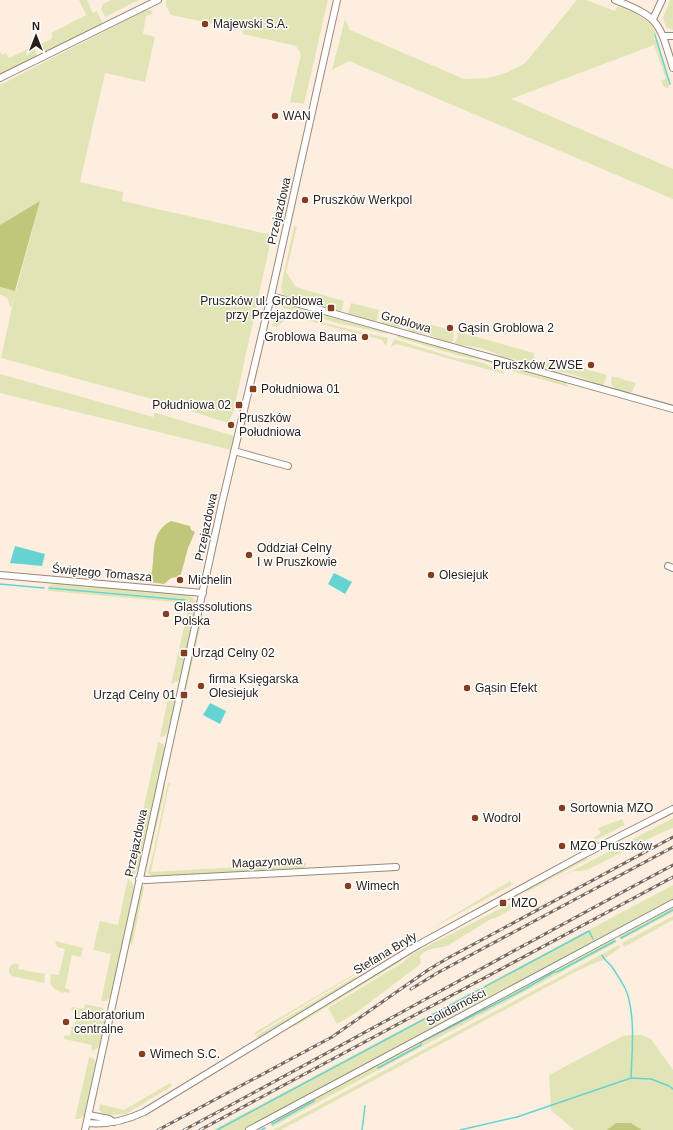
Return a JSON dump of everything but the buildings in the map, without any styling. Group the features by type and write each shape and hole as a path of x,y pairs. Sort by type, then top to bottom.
{"street":[{"path":"0,78 158,0"},
{"name":"Przejazdowa","path":"86,1127 234,452 271,296 337,0"},
{"path":"615,0 641,11 653,19 660,28 673,68"},
{"path":"653,19 662,0"},
{"path":"663,36 673,36"},
{"name":"Groblowa","path":"271,296 673,409"},
{"path":"234,452 288,466"},
{"name":"Świętego Tomasza","path":"0,574 203,593"},
{"name":"Stefana Bryły","path":"86,1127 129,1119 144,1112 418,945 577,858 673,809"},
{"name":"Magazynowa","path":"140,879 146,880 396,867"},
{"name":"Solidarności","path":"249,1130 673,903"},
{"path":"89,1115 109,1119 114,1122"}],"green space":[{"path":"79,0 87,0 93,13 97,11 102,22 101,25 46,52 40,48 41,44 51,39 53,36 51,33 86,15"},
{"path":"111,0 139,0 105,17 101,9 103,4"},
{"path":"166,0 328,0 304,104 290,102 301,54 296,46 243,34 243,30 171,15 166,6"},
{"path":"577,0 586,0 615,11 617,6 635,13 650,24 657,34 654,35 654,40 656,40 668,83 670,85 668,86 669,89 663,86 661,80 666,79 654,45 511,99 673,169 673,199 349,61 332,70 345,19 350,30 464,79 489,78 508,72 525,63"},
{"path":"670,0 673,0 673,30 666,27 663,18"},
{"path":"146,10 151,10 153,14 146,16 143,34 155,37 145,82 105,73 80,182 123,192 122,201 272,235 233,413 228,423 159,401 1,358 15,293 11,308 7,298 0,294 0,287 16,291 40,201 0,225 0,85"},
{"path":"32,47 36,51 36,56 0,74 0,52 2,55 6,53 9,58"},
{"path":"40,201 15,291 0,287 0,225"},
{"path":"294,226 297,227 286,272 296,287 344,301 341,313 332,310 333,307 328,306 327,309 284,296 282,294 281,287"},
{"path":"282,302 384,330 388,334 341,324 281,307"},
{"path":"351,303 379,310 377,320 374,322 348,314"},
{"path":"276,310 388,338 386,346 382,340 291,316 278,327 272,326"},
{"path":"384,312 405,318 401,327 397,328 383,325 381,321"},
{"path":"410,319 454,331 453,342 445,342 424,333 410,332 407,328"},
{"path":"459,332 534,353 534,360 530,365 511,358 503,358 481,348 457,345 455,343"},
{"path":"401,335 500,363 505,369 482,360 460,356 396,337"},
{"path":"394,339 455,358 483,363 504,372 504,374 397,344 391,347"},
{"path":"547,358 607,375 604,384 601,386 571,374 550,371 547,369 546,365"},
{"path":"515,368 564,381 569,387 511,371"},
{"path":"0,374 153,417 154,413 156,413 234,436 231,450 0,393"},
{"path":"612,376 636,383 632,392 628,393 615,389 611,384"},
{"path":"171,521 190,526 191,530 195,532 188,548 181,574 178,577 171,578 164,584 149,582 152,574 155,540 163,526"},
{"path":"54,583 185,595 194,598 196,607 186,652 184,652 183,655 186,656 180,680 171,684 189,605 176,602 48,591 48,588 185,599 48,587"},
{"path":"203,615 179,721 178,718 199,619"},
{"path":"170,690 175,697 174,712 167,733 165,736 161,737 160,736"},
{"path":"158,742 163,744 165,750 139,867 135,874 129,875"},
{"path":"165,783 164,795 146,871 145,868 163,785"},
{"path":"168,783 171,784 169,786 151,872 306,863 306,865 303,869 151,877 151,875 147,873 151,863"},
{"path":"673,818 673,828 588,869 571,872 526,895"},
{"path":"622,819 625,825 597,839 593,838 601,833 598,828"},
{"path":"586,856 588,859 525,893 526,889"},
{"path":"128,878 133,884 134,888 111,996 106,1001 101,1001 111,954 93,950 100,921 118,925"},
{"path":"510,881 512,885 427,931"},
{"path":"143,885 144,888 132,946 129,939"},
{"path":"673,885 673,900 243,1130 213,1130"},
{"path":"519,899 518,905 498,917 491,919 447,946 424,952 420,956 421,963 418,966 357,1012 337,1024 328,1008 402,963 412,954"},
{"path":"673,906 673,912 621,940 619,937 620,935"},
{"path":"673,916 673,920 624,947 622,943"},
{"path":"612,939 615,939 617,942 272,1127 271,1122 273,1120"},
{"path":"55,941 83,948 81,957 72,955 65,988 70,990 69,993 57,991 50,983 51,974 59,975 65,949 57,947"},
{"path":"619,945 620,948 601,961 575,972 281,1130 273,1130"},
{"path":"408,954 400,962 299,1024 283,1031"},
{"path":"19,964 18,969 45,974 44,983 12,976 9,973 9,969 11,965"},
{"path":"354,975 255,1035 254,1033"},
{"path":"356,976 356,980 259,1039 256,1036"},
{"path":"85,1004 103,1008 107,1014 101,1044 94,1050 91,1050 92,1045 64,1039 65,1035 70,1036 72,1026 74,1026 78,1012 71,1010 72,1007 84,1009"},
{"path":"642,1035 651,1039 673,1070 673,1130 642,1130 631,1123 616,1123 607,1130 574,1130 551,1110 549,1075 623,1036"},
{"path":"89,1057 93,1058 97,1064 85,1116 75,1119"},
{"path":"170,1083 172,1086 126,1114 105,1115 99,1110 100,1104 124,1110"},
{"path":"616,1123 631,1123 642,1130 607,1130"}],"water":[{"path":"15,546 45,554 42,566 10,563"},
{"path":"334,573 352,582 345,594 328,584"},
{"path":"210,703 226,711 220,724 203,715"}],"waterway":[{"path":"655,35 670,84"},
{"path":"0,584 44,588"},
{"path":"49,588 185,600"},
{"path":"621,938 673,910"},
{"path":"217,1130 589,931 593,939"},
{"path":"378,1068 421,1045 421,1042 615,941"},
{"path":"602,955 612,967 625,988 631,1009 631,1078"},
{"path":"460,1130 517,1117 631,1078 651,1079 673,1089"},
{"path":"272,1124 314,1101"},
{"path":"362,1130 365,1106"},
{"path":"261,1130 265,1128"}],"railway":[{"path":"158,1130 332,1037 428,970 448,958 673,837"},
{"path":"411,989 439,972 673,847"},
{"path":"184,1130 673,865"},
{"path":"200,1130 673,877"}],"place":[{"name":"Majewski S.A.","path":"205,24"},
{"name":"WAN","path":"275,116"},
{"name":"Pruszków Werkpol","path":"305,200"},
{"name":"Pruszków ul. Groblowa przy Przejazdowej","path":"331,308"},
{"name":"Gąsin Groblowa 2","path":"450,328"},
{"name":"Groblowa Bauma","path":"365,337"},
{"name":"Pruszków ZWSE","path":"591,365"},
{"name":"Południowa 01","path":"253,389"},
{"name":"Południowa 02","path":"239,405"},
{"name":"Pruszków Południowa","path":"231,425"},
{"name":"Oddział Celny I w Pruszkowie","path":"249,555"},
{"name":"Olesiejuk","path":"431,575"},
{"name":"Michelin","path":"180,580"},
{"name":"Glasssolutions Polska","path":"166,614"},
{"name":"Urząd Celny 02","path":"184,653"},
{"name":"firma Księgarska Olesiejuk","path":"201,686"},
{"name":"Gąsin Efekt","path":"467,688"},
{"name":"Urząd Celny 01","path":"184,695"},
{"name":"Sortownia MZO","path":"562,808"},
{"name":"Wodrol","path":"475,818"},
{"name":"MZO Pruszków","path":"562,846"},
{"name":"Wimech","path":"348,886"},
{"name":"MZO","path":"503,903"},
{"name":"Laboratorium centralne","path":"66,1022"},
{"name":"Wimech S.C.","path":"142,1054"}]}
